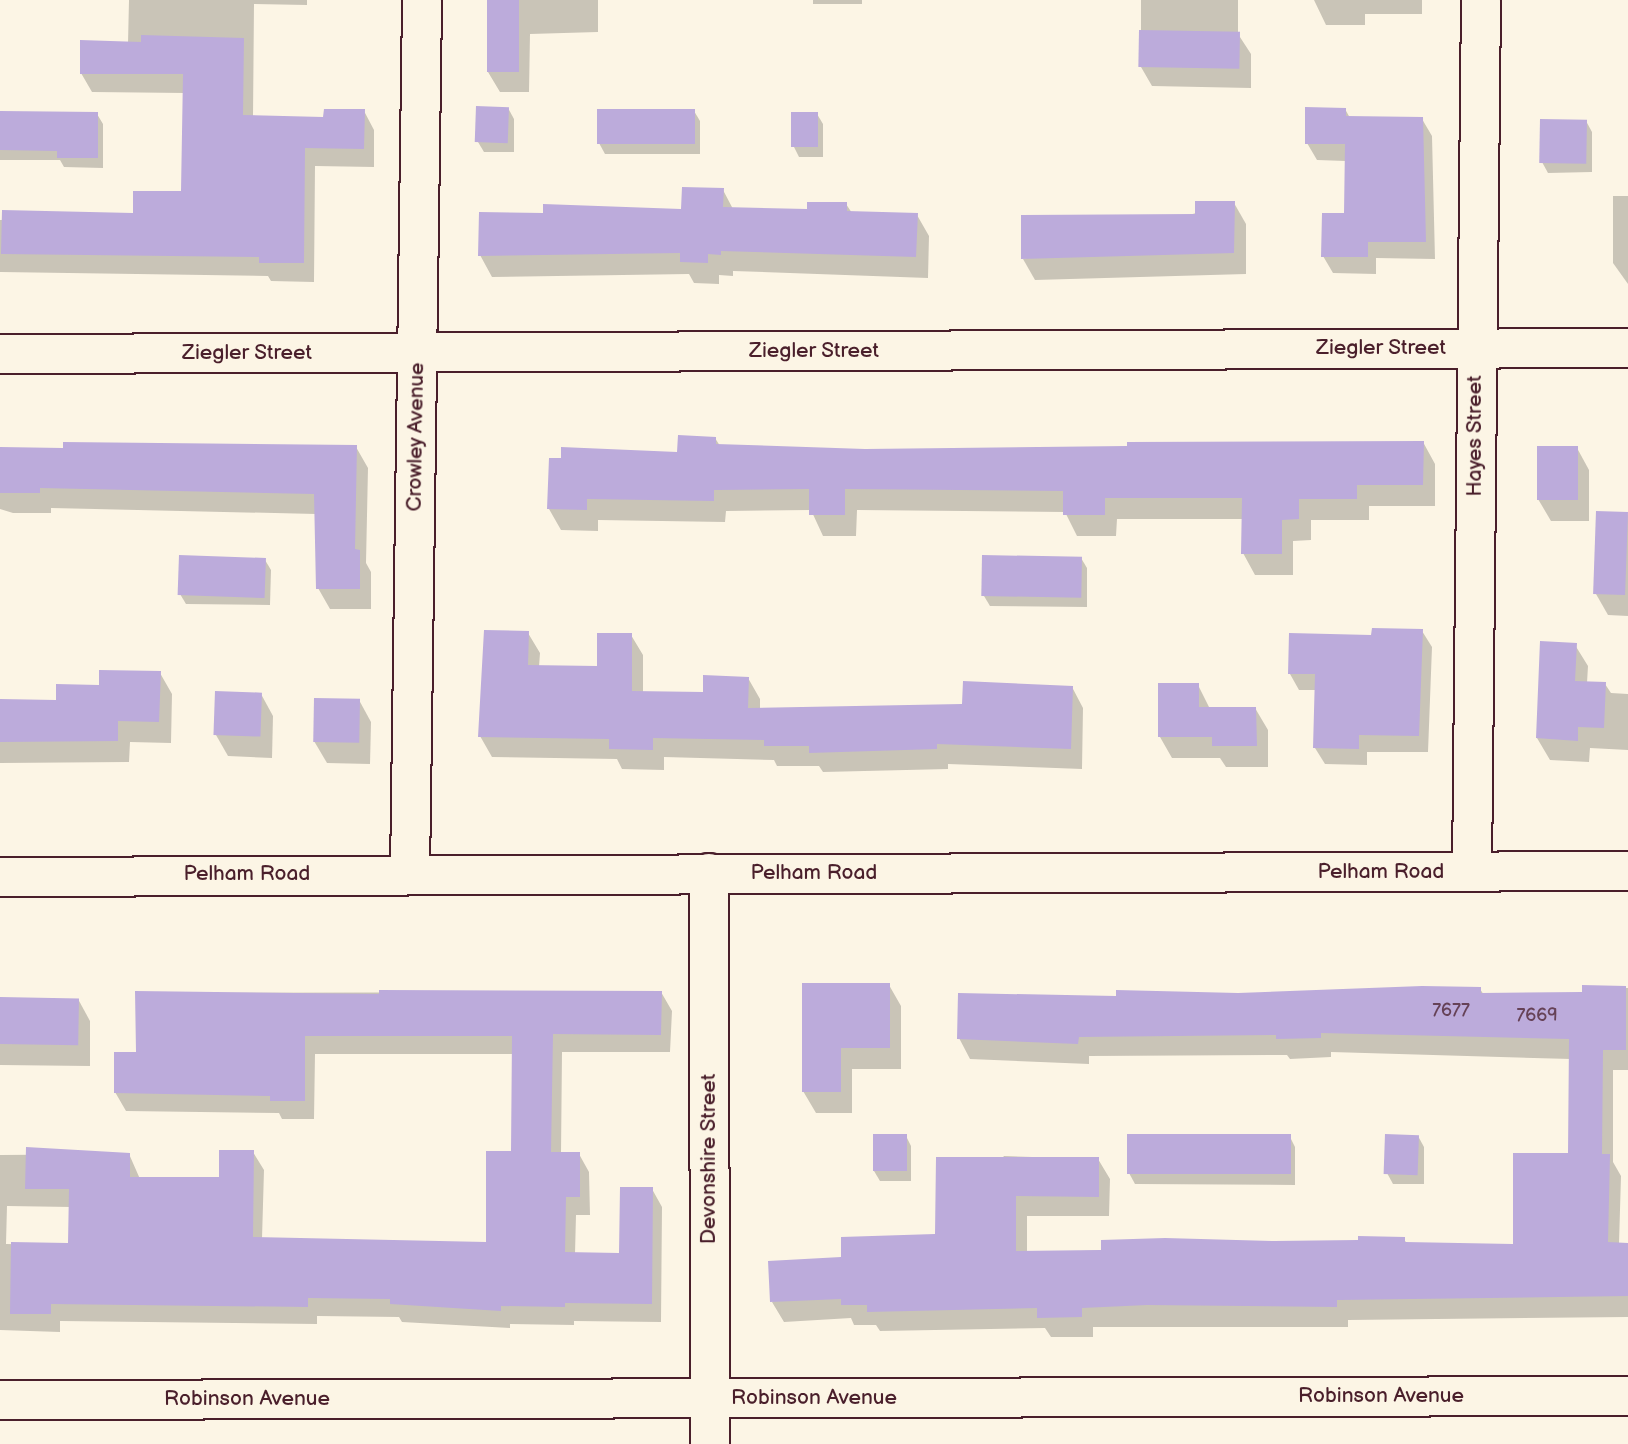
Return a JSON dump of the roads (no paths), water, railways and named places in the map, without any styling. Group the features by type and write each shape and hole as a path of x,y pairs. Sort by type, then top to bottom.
{"street":[{"name":"Crowley Avenue","path":"411,873 422,0"},
{"name":"Hayes Street","path":"1472,872 1481,0"},
{"name":"Ziegler Street","path":"0,354 1628,348"},
{"name":"Pelham Road","path":"0,877 411,873 1628,871"},
{"name":"Devonshire Street","path":"709,873 710,1444"},
{"name":"Robinson Avenue","path":"0,1400 1628,1396"}]}
